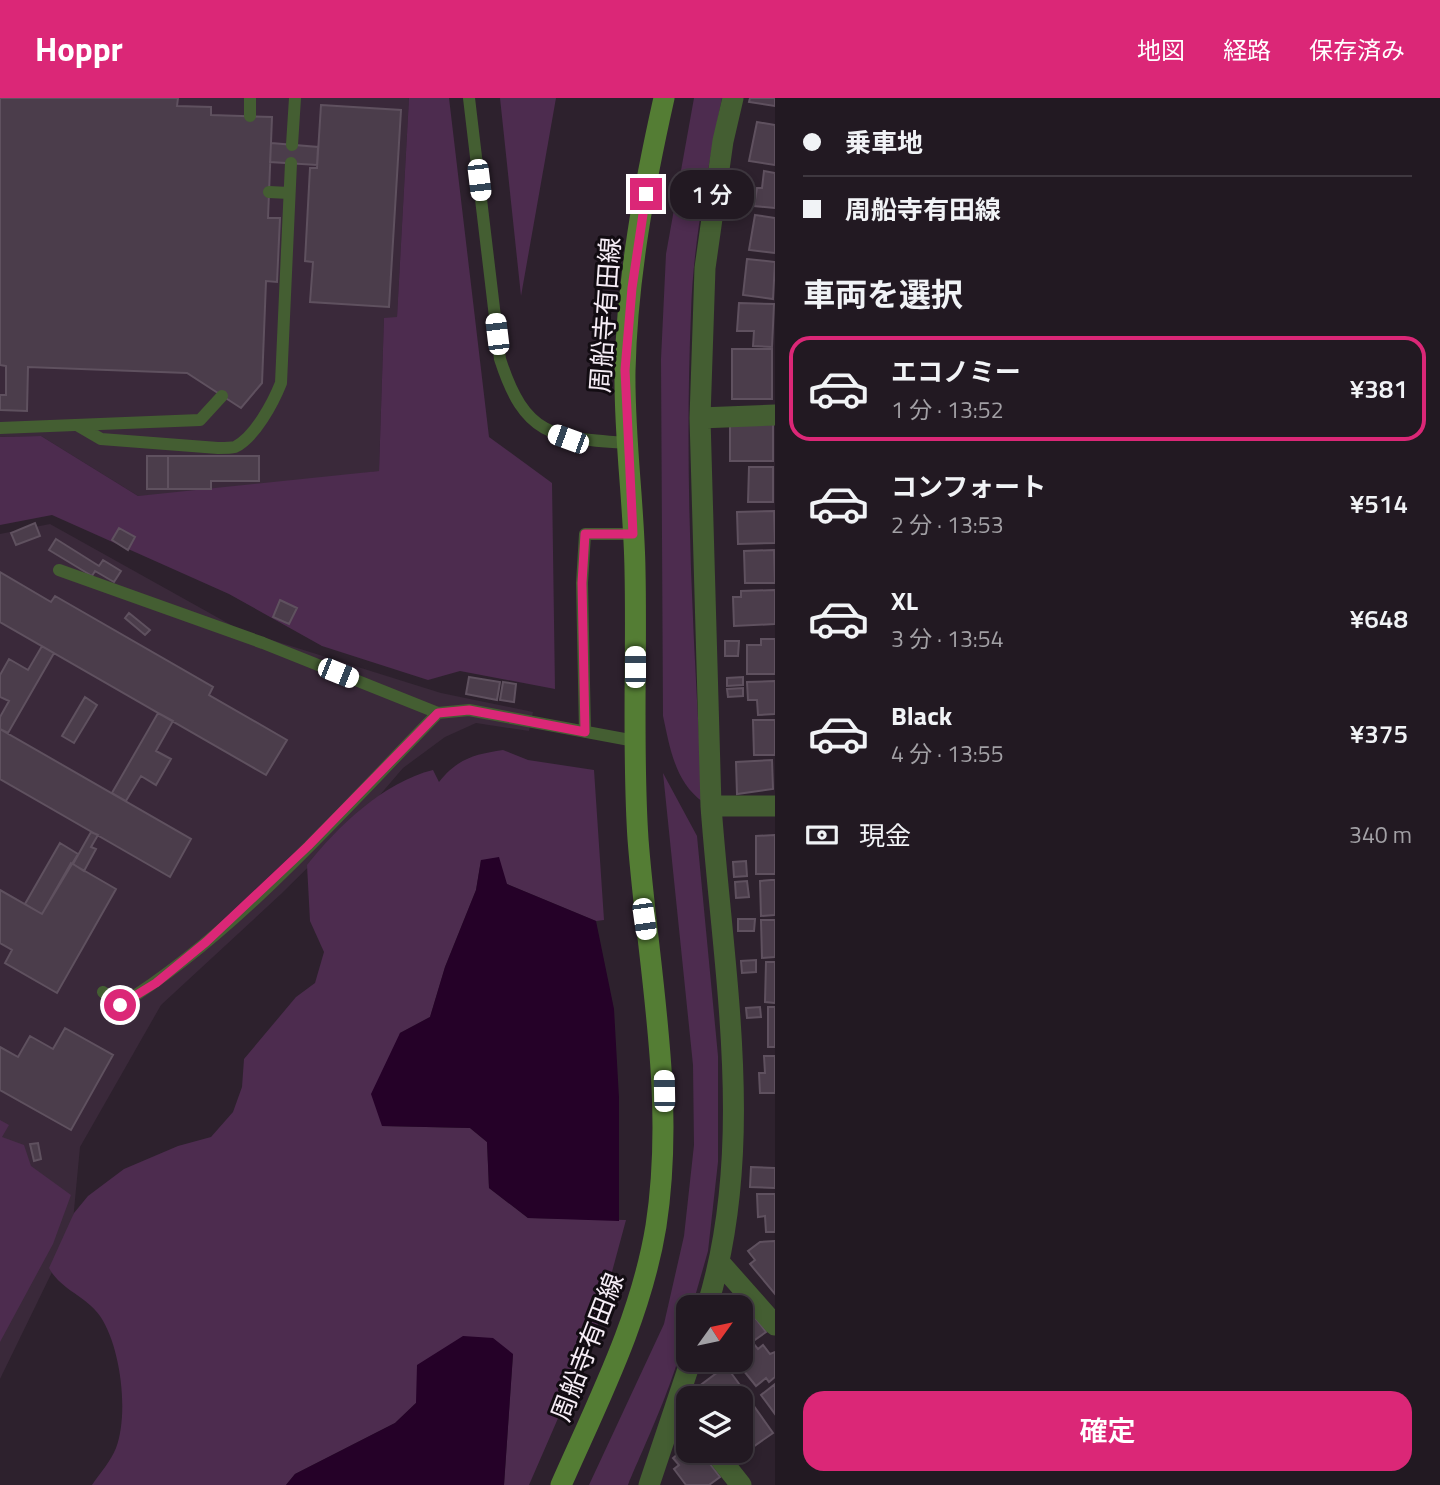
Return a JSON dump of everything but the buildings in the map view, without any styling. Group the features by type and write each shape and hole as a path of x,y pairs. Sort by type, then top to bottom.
{"main road":[{"name":"周船寺有田線","path":"561,1485 633,1320 656,1227 662,1174 663,1072 644,919 635,741 633,534 625,370 632,288 664,98"}],"street":[{"path":"711,1295 720,1263 734,1159 732,1063 711,806 700,418 705,268 733,98"},
{"path":"700,418 775,415"},
{"path":"711,806 775,806"},
{"path":"720,1263 775,1325"},
{"path":"649,1485 676,1424"},
{"path":"724,1463 741,1485"}],"lane":[{"path":"250,98 250,116"},
{"path":"292,145 295,98"},
{"path":"469,98 500,359 507,381 520,405 543,430 568,439 627,443"},
{"path":"77,425 101,439 218,449 235,447 249,433 275,398 281,383 291,163"},
{"path":"269,192 289,193"},
{"path":"0,428 200,420 222,396"},
{"path":"585,732 582,583 585,534 633,534"},
{"path":"59,570 263,643 438,713 469,710 635,741"},
{"path":"103,992 120,1005 156,983 206,942 308,846 438,713"}],"shaded area":[{"path":"0,98 409,98 397,318 384,319 379,471 207,494 138,496 41,436 0,437"},
{"path":"409,98 449,98 489,437 552,483 555,689 460,671 428,680 322,646 229,594 52,515 0,525 0,437 41,436 138,496 379,471 384,318 397,317"},
{"path":"500,98 556,98 521,296"},
{"path":"694,98 722,98 695,259 689,374 691,558 703,802 686,785 675,764 663,716 661,359 666,254"},
{"path":"50,524 240,630 441,693 533,712 529,731 476,723 445,737 403,768 373,803 281,894 161,1005 80,1147 72,1231 0,1379 0,534"},
{"path":"503,750 528,760 594,770 604,920 596,921 507,884 481,860 476,890 445,967 430,1017 400,1033 382,1126 470,1128 487,1142 489,1188 528,1218 626,1220 596,1331 529,1485 504,1485 513,1354 416,1403 395,1423 295,1474 286,1485 92,1485 116,1448 120,1434 121,1381 113,1345 100,1316 88,1303 60,1282 49,1268 74,1213 88,1196 124,1169 178,1146 211,1137 233,1112 242,1087 244,1059 296,997 315,983 324,952 310,921 307,865 333,835 363,807 397,784 433,770 439,782 467,759"},
{"path":"663,773 697,836 718,1056 718,1162 708,1251 695,1295 676,1295 676,1365 665,1397 628,1485 589,1485 664,1324 684,1236 694,1145 693,1065"},
{"path":"499,857 507,884 596,921 614,1009 619,1098 619,1221 528,1218 489,1188 487,1142 470,1128 382,1126 371,1094 400,1033 430,1017 445,967 476,890 481,860"},
{"path":"0,1120 9,1125 2,1137 24,1145 31,1166 71,1195 53,1244 0,1342"},
{"path":"463,1336 493,1338 513,1354 504,1485 286,1485 295,1474 395,1423 416,1403 417,1365"}],"route":[{"path":"120,1005 156,983 206,942 308,846 438,713 469,710 585,732 582,583 585,534 633,534 625,370 632,288 646,194"}]}
